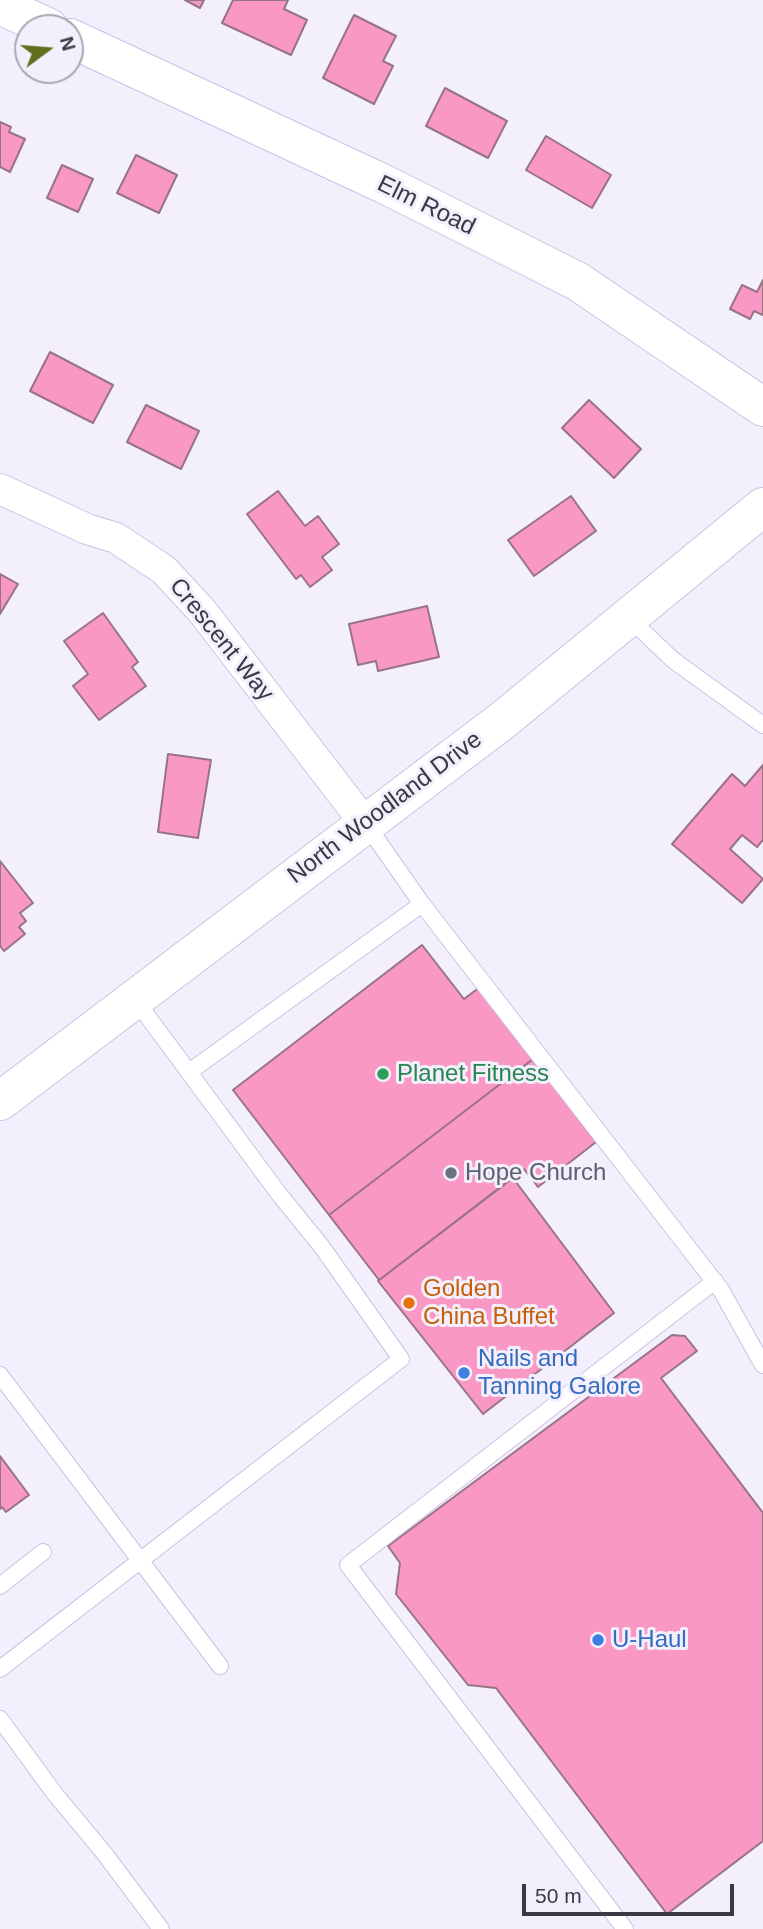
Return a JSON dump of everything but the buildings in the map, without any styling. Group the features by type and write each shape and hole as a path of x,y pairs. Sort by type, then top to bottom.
{"street":[{"path":"0,5 19,14"},
{"name":"Elm Road","path":"84,45 384,184 577,281 763,407"},
{"name":"Crescent Way","path":"0,489 87,529 116,538 164,570 202,611 365,822"},
{"name":"North Woodland Drive","path":"0,1101 503,720 763,507"}],"lane":[{"path":"629,618 673,660 763,725"},
{"path":"365,822 422,904 715,1281 763,1365"},
{"path":"189,1072 422,904"},
{"path":"0,1669 401,1359 322,1247 279,1194 134,998"},
{"path":"625,1929 348,1565 715,1281"},
{"path":"0,1375 220,1666"},
{"path":"0,1586 43,1552"},
{"path":"0,1719 161,1929"}],"place":[{"name":"Planet Fitness","path":"383,1074"},
{"name":"Hope Church","path":"451,1173"},
{"name":"Golden China Buffet","path":"409,1303"},
{"name":"Nails and Tanning Galore","path":"464,1373"},
{"name":"U-Haul","path":"598,1640"}]}
